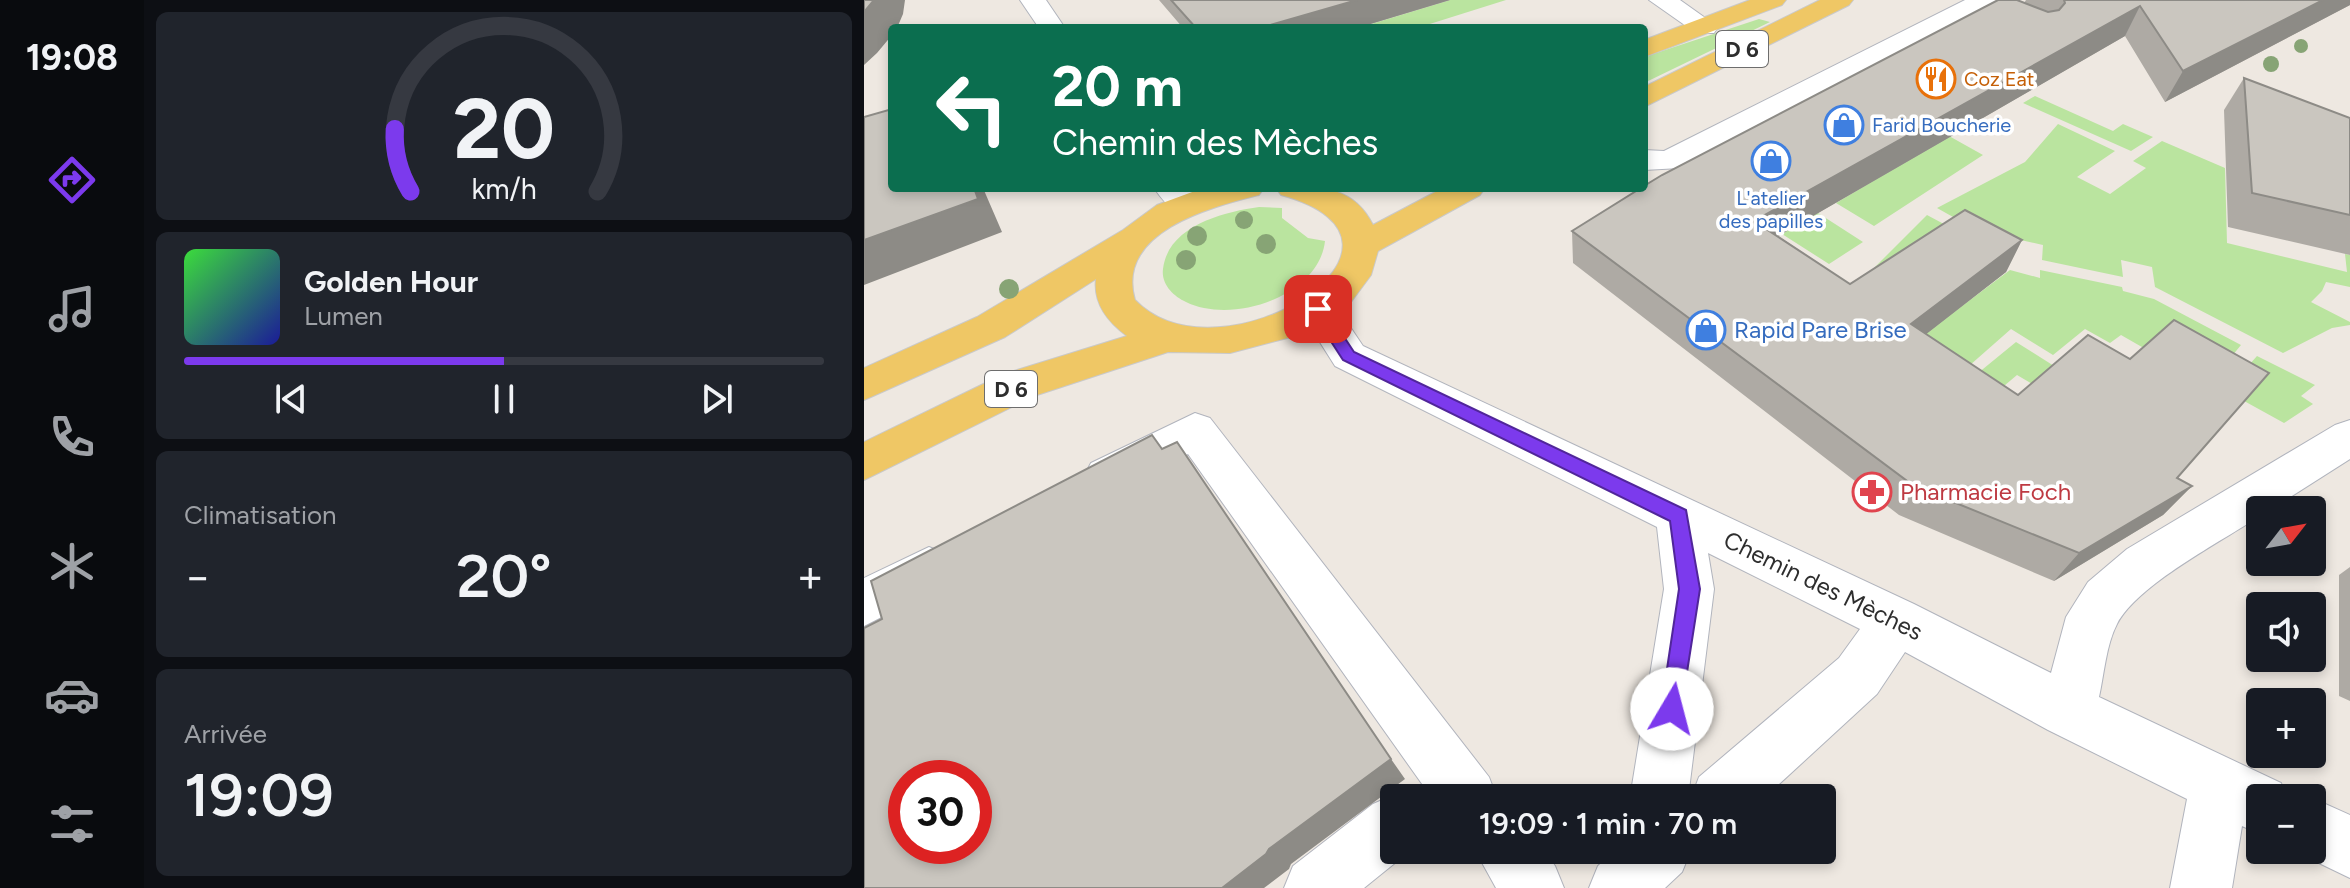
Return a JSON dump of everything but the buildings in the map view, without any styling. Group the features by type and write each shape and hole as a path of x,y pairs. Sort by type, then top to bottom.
{"main road":[{"name":"D 6","path":"1648,48 1773,0"},
{"name":"D 6","path":"1648,96 1840,0"},
{"path":"864,385 991,327 1135,238 1158,219 1178,196 1225,192"},
{"path":"1135,238 1119,261 1112,285 1119,307 1137,326 1167,338 1203,343 1245,338 1284,326 1318,309 1342,288 1357,266 1362,245 1357,223 1341,205 1317,192"},
{"path":"1362,245 1461,192"},
{"name":"D 6","path":"864,462 1019,385 1167,338"}],"street":[{"path":"1662,0 1705,27"},
{"path":"1043,2 1051,24"},
{"path":"1648,160 1669,161 1986,7"},
{"name":"Chemin des Mèches","path":"1318,309 1349,356 1896,621 2068,711 2239,794"},
{"path":"1071,495 1195,430 1445,784"},
{"path":"2068,711 2092,617 2106,598 2144,564 2350,437"},
{"path":"1661,784 1689,589 1679,516"},
{"path":"864,603 974,545"},
{"path":"1736,784 1858,676 1896,621"},
{"path":"2201,888 2239,794"},
{"path":"2326,835 2350,847"},
{"path":"1315,888 1380,836"},
{"path":"1516,864 1533,888"}],"green space":[{"path":"1450,0 1506,0 1430,24 1371,24"},
{"path":"1759,19 1770,22 1648,81 1648,56"},
{"path":"2035,96 2113,131 2123,124 2153,137 2131,151 2023,103"},
{"path":"2058,124 2115,151 2077,177 2110,194 2146,168 2133,161 2162,141 2225,168 2227,243 2347,272 2345,254 2350,255 2350,287 2326,282 2311,302 2350,322 2350,325 2332,328 2283,353 2155,287 2152,267 2121,260 2123,277 2042,260 2043,245 2016,239 2012,250 1937,208 2025,162"},
{"path":"1949,136 1983,155 1874,226 1836,203"},
{"path":"1259,207 1282,208 1282,218 1308,238 1325,241 1319,260 1307,277 1291,291 1271,301 1227,310 1205,308 1186,302 1172,293 1164,280 1163,269 1167,254 1175,242 1186,232 1214,217"},
{"path":"1818,213 1863,242 1829,264 1782,234"},
{"path":"1927,215 1970,238 1954,312 2010,270 2040,278 2040,270 2122,287 2123,291 2154,299 2241,345 2218,373 2182,370 2121,335 2110,343 2085,329 2053,355 2011,329 1953,380 1854,288"},
{"path":"2016,342 2062,371 2041,389 2017,375 1985,402 1961,387"},
{"path":"2257,356 2315,385 2301,396 2313,404 2284,423 2226,391"}],"place":[{"name":"Coz Eat","path":"1936,79"},
{"name":"Farid Boucherie","path":"1844,125"},
{"name":"L'atelier des papilles","path":"1771,161"},
{"name":"Rapid Pare Brise","path":"1706,330"},
{"name":"Pharmacie Foch","path":"1872,492"}],"route":[{"path":"1318,309 1349,356 1679,516 1689,589 1672,709"}]}
